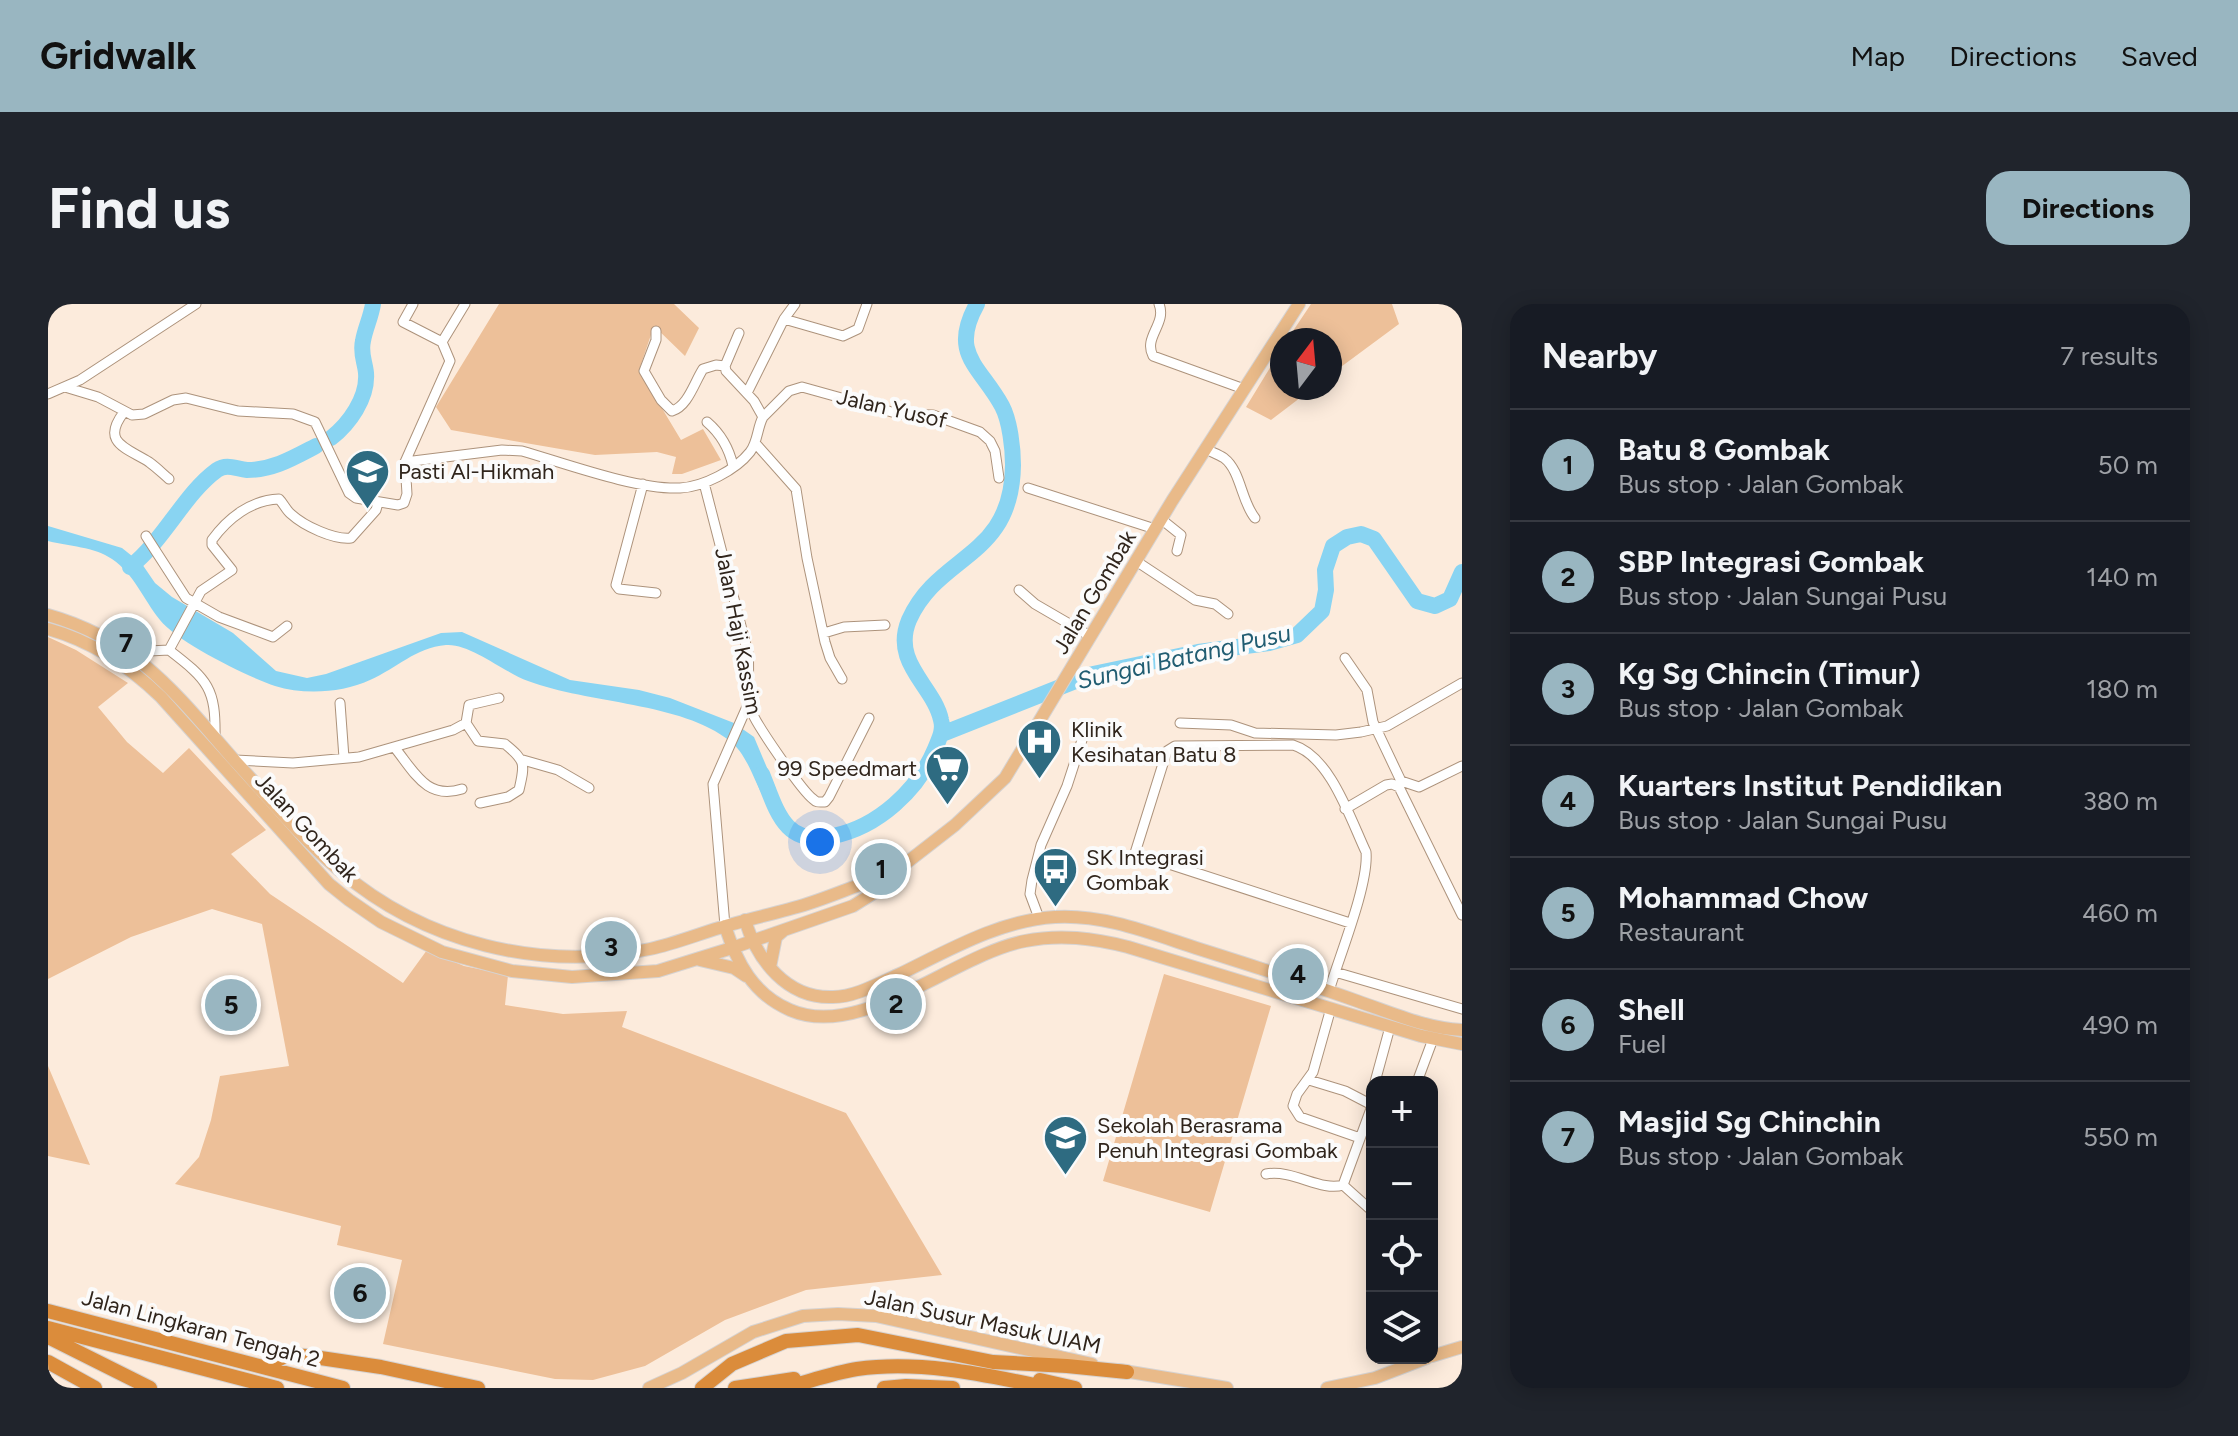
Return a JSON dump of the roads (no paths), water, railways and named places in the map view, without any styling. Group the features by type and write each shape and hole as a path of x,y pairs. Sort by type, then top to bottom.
{"highway":[{"name":"Jalan Lingkaran Tengah 2","path":"48,1311 343,1388"},
{"name":"Jalan Lingkaran Tengah 2","path":"48,1328 277,1388"},
{"path":"702,1388 732,1364 786,1341 858,1335 993,1362 1127,1372"},
{"path":"48,1337 150,1388"},
{"path":"913,1345 990,1368 1075,1388"},
{"path":"264,1367 287,1355 307,1356 381,1367 478,1388"},
{"path":"48,1362 95,1388"},
{"path":"735,1388 856,1369 915,1366 1049,1388"},
{"path":"784,1388 856,1369"},
{"path":"884,1388 953,1388"}],"main road":[{"name":"Jalan Gombak","path":"48,615 108,639 129,652 171,688 302,835 340,872 391,909 443,933 516,953 587,958 652,949 892,874 980,803 1005,778 1158,524 1299,304"},
{"name":"Jalan Gombak","path":"48,629 102,651 137,674 329,884 412,939 442,952 542,976 587,977 658,971 853,906 885,886 892,874"},
{"path":"745,920 751,941 784,983 800,991 834,998 882,982 973,940 1039,918 1067,916 1099,919 1329,991 1425,1025 1462,1030"},
{"path":"725,926 746,976 766,998 799,1014 823,1018 858,1012 981,956 1023,941 1067,936 1099,939 1390,1027 1462,1044"},
{"path":"770,967 776,937 783,931"},
{"path":"696,959 719,963 746,976"},
{"name":"Jalan Susur Masuk UIAM","path":"649,1388 705,1361 753,1332 803,1316 838,1314 876,1316 1127,1372 1227,1388"},
{"path":"1438,1354 1462,1347"},
{"path":"1327,1388 1375,1378 1411,1364"}],"street":[{"path":"48,394 65,387 196,304"},
{"path":"65,387 98,397 132,415 144,414 173,400 186,398 238,411 293,414 315,422 349,493 356,498 398,505 404,503 407,494 405,462 450,361 442,342 403,322 413,304"},
{"path":"442,342 465,304"},
{"path":"747,393 784,319 795,304"},
{"path":"784,319 843,336 858,329 867,304"},
{"path":"1159,304 1161,319 1149,349 1153,356 1244,389"},
{"path":"656,331 656,340 644,371 661,400 672,411 685,403 703,369 725,366"},
{"path":"725,366 739,333"},
{"path":"405,462 502,450 522,451 643,484 681,488 704,483 743,460 756,444 763,417 747,393 733,381 725,366"},
{"name":"Jalan Yusof","path":"763,417 789,391 802,387 899,414 933,415 980,432 990,441 995,451 999,478"},
{"path":"124,412 116,422 114,433 118,443 169,479"},
{"path":"707,422 725,442 733,466"},
{"path":"756,444 796,489 807,558 830,658 842,679"},
{"path":"1206,449 1225,459 1231,467 1248,509 1255,518"},
{"name":"Jalan Haji Kassim","path":"704,483 748,653 752,713 804,789 819,802 825,802 829,797 869,718"},
{"path":"643,484 616,585 619,589 656,593"},
{"path":"1028,488 1158,524 1181,535 1181,545 1177,551"},
{"path":"169,650 201,591 232,570 212,545 212,540 239,511 279,499 290,514 308,525 344,539 351,538 376,510 378,503"},
{"path":"148,538 179,588 194,604 273,637 287,626"},
{"path":"1136,561 1195,600 1215,604 1228,614"},
{"path":"1019,590 1035,604 1090,636"},
{"path":"824,633 844,627 885,625"},
{"path":"129,652 169,650 211,689 215,738"},
{"path":"1345,658 1367,690 1375,728 1401,781 1419,787 1462,766"},
{"path":"1180,723 1231,725 1255,733 1336,735 1387,726 1462,683"},
{"path":"499,698 469,705 466,723 476,740 505,744 523,760 558,770 589,788"},
{"path":"725,926 713,784 749,702"},
{"path":"340,703 344,758"},
{"path":"235,760 293,763 344,758 395,748 466,723"},
{"path":"1039,918 1030,894 1032,880 1041,845 1067,786 1082,740"},
{"path":"1329,991 1350,923 1367,865 1366,852 1325,768 1308,749 1293,745 1175,746 1167,751 1135,853 1350,923"},
{"path":"395,748 433,791 446,794 462,789"},
{"path":"480,803 508,797 519,790 523,760"},
{"path":"1345,809 1386,785 1399,787 1462,915"},
{"path":"1335,972 1462,1009"},
{"path":"1331,1008 1309,1080 1297,1094 1293,1106 1295,1112 1318,1125 1360,1138"},
{"path":"1377,1076 1390,1027"},
{"path":"1419,1076 1433,1039"},
{"path":"1309,1080 1345,1091 1366,1102"},
{"path":"1343,1185 1366,1122"},
{"path":"1266,1174 1288,1173 1326,1185 1343,1185"},
{"path":"1343,1185 1366,1206"}],"water":[{"path":"48,526 122,548 142,564 155,583 172,597 233,633 276,671 307,678 441,633 462,632 570,680 670,698 734,723 754,737 776,789 764,798 736,746 710,728 661,711 552,689 528,681 476,653 455,646 425,650 370,680 347,688 310,691 275,686 231,667 181,638 160,620 120,565 98,552 48,541"}],"waterway":[{"path":"331,438 351,418 364,392 366,373 362,345 373,304"},
{"path":"762,774 778,813 793,831 816,838 833,836 866,824 894,804 918,779 935,749 942,724 931,696 909,662 905,649 909,620 922,598 988,538 1001,519 1009,496 1013,465 1005,412 967,348 969,321 977,304"},
{"path":"130,567 154,543 194,491 217,470 228,467 247,470 266,468 316,446"},
{"name":"Sungai Batang Pusu","path":"942,734 1093,674 1198,652 1269,643 1297,635 1322,611 1326,590 1325,570 1333,546 1347,537 1361,534 1374,539 1417,601 1435,606 1450,599 1462,572"}],"place":[{"name":"Pasti Al-Hikmah","path":"367,510"},
{"name":"Masjid Sg Chinchin","path":"126,643"},
{"name":"Klinik Kesihatan Batu 8","path":"1040,781"},
{"name":"99 Speedmart","path":"948,807"},
{"name":"Batu 8 Gombak","path":"881,869"},
{"name":"SK Integrasi Gombak","path":"1055,909"},
{"name":"Kg Sg Chincin (Timur)","path":"611,947"},
{"name":"Kuarters Institut Pendidikan","path":"1298,974"},
{"name":"SBP Integrasi Gombak","path":"896,1004"},
{"name":"Mohammad Chow","path":"231,1005"},
{"name":"Sekolah Berasrama Penuh Integrasi Gombak","path":"1066,1177"},
{"name":"Shell","path":"360,1293"}]}
